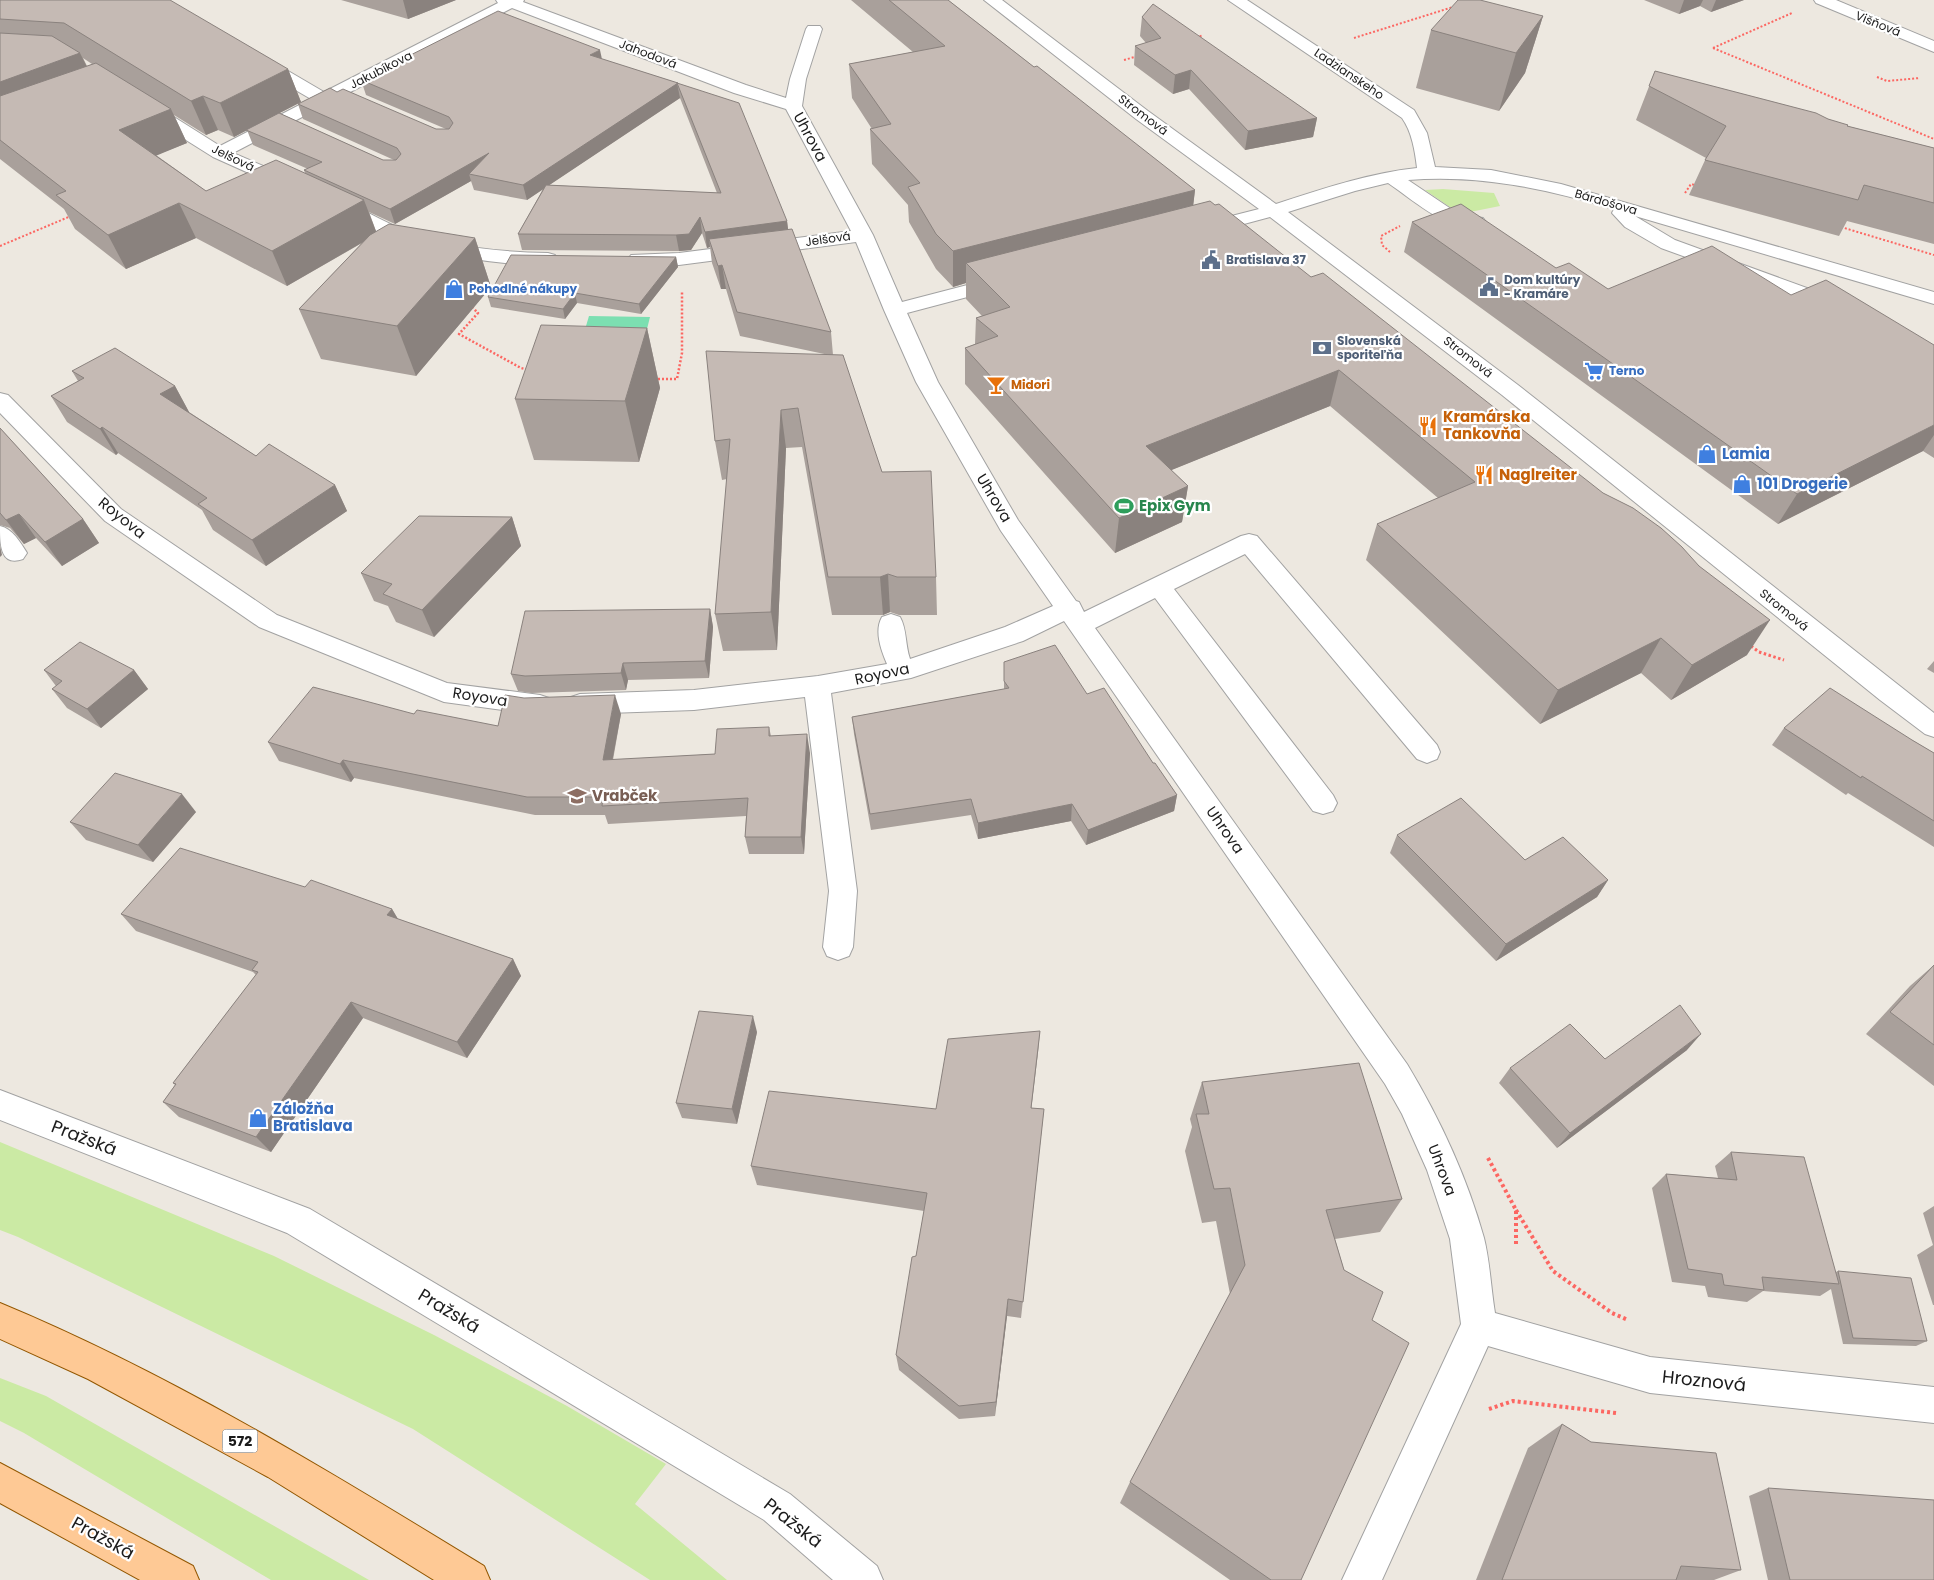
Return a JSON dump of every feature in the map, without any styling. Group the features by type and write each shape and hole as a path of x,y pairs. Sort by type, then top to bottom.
{"main road":[{"name":"572","path":"0,1321 101,1366 281,1464 470,1580"},
{"name":"Pražská","path":"0,1482 179,1580"}],"street":[{"name":"Stromová","path":"992,0 1142,115 1315,241 1510,390 1888,693 1934,727"},
{"name":"Ladzianskeho","path":"1236,0 1408,114 1415,124 1425,158 1427,173"},
{"name":"Višňová","path":"1822,0 1934,47"},
{"name":"Jakubíkova","path":"219,153 510,1"},
{"name":"Jahodová","path":"510,1 740,89 793,106"},
{"path":"793,106 798,79 814,30"},
{"path":"248,55 323,99"},
{"path":"340,91 357,99"},
{"name":"Jelšová","path":"131,98 219,153 403,236 434,245 518,258 567,259"},
{"name":"Uhrova","path":"793,106 863,234 894,310 928,382 1009,525 1075,616 1396,1074 1413,1103 1443,1169 1467,1239 1480,1325"},
{"path":"285,119 302,127"},
{"name":"Bárdošova","path":"1272,211 1313,196 1391,177 1427,173 1453,173 1513,179 1607,201 1934,298"},
{"path":"1391,177 1455,220 1482,222 1490,228"},
{"path":"1607,201 1632,223 1668,244 1852,311"},
{"path":"1183,234 1272,211"},
{"name":"Jelšová","path":"624,259 679,260 863,234"},
{"path":"414,258 434,245"},
{"path":"894,310 1016,278"},
{"name":"Royova","path":"0,400 113,515 268,621 444,692 531,705 694,700 818,686 902,671 1075,616 1159,586 1248,542 1427,752"},
{"path":"0,534 15,553"},
{"path":"1159,586 1323,803"},
{"path":"891,624 893,647 902,671"},
{"path":"818,686 818,702 843,892 838,947"},
{"name":"Pražská","path":"0,1105 298,1221 777,1507 863,1580"},
{"path":"1362,1580 1480,1325"},
{"name":"Hroznová","path":"1480,1325 1503,1334 1650,1375 1934,1405"}],"path":[{"path":"1351,39 1456,6"},
{"path":"1777,19 1713,48 1934,139"},
{"path":"1194,38 1203,35"},
{"path":"1116,62 1142,54"},
{"path":"1877,77 1887,81 1925,78"},
{"path":"1685,194 1691,184 1700,186"},
{"path":"0,246 75,214"},
{"path":"1396,256 1382,244 1381,236 1406,222"},
{"path":"1840,227 1934,255"},
{"path":"648,379 677,379 682,353 682,284"},
{"path":"478,312 460,334 521,368 536,372"},
{"path":"1751,646 1759,652 1785,660"},
{"path":"1484,1152 1553,1271 1612,1313 1630,1321"},
{"path":"1516,1210 1516,1248"}],"green space":[{"path":"1443,189 1494,193 1500,206 1460,214 1425,190"},
{"path":"589,316 650,317 636,373 572,373"},
{"path":"0,1142 274,1256 434,1335 567,1406 666,1464 635,1504 727,1580 650,1580 413,1429 18,1237 0,1230"},
{"path":"0,1378 46,1396 369,1580 271,1580 24,1433 0,1421"}],"building":[{"path":"0,0 170,0 288,69 220,103 203,96 191,101 64,23 0,19"},
{"path":"889,0 948,0 1034,67 1037,66 1195,190 953,251 936,234 908,187 920,183 870,129 891,124 849,64 945,46"},
{"path":"1458,0 1480,0 1543,16 1516,53 1431,30"},
{"path":"1153,4 1317,118 1248,131 1191,70 1175,75 1135,46 1161,38 1142,17"},
{"path":"498,11 600,50 590,55 678,83 523,185 469,174 489,153 390,209 304,170 322,162 246,130 279,113 383,160 396,160 401,154 397,148 298,104 330,88 337,92 343,89 436,129 449,129 453,123 449,117 361,80"},
{"path":"0,33 52,36 80,53 0,82"},
{"path":"96,63 171,109 119,130 206,191 276,160 364,200 272,251 179,203 108,235 56,195 66,191 0,140 0,96"},
{"path":"1655,71 1816,113 1847,126 1934,148 1934,203 1864,185 1858,200 1705,160 1726,126 1649,86"},
{"path":"677,83 739,103 787,221 705,232 700,217 689,234 676,235 518,234 546,185 721,193"},
{"path":"1210,201 1215,205 1219,204 1311,277 1323,273 1603,493 1633,508 1661,528 1699,566 1770,620 1692,665 1661,638 1558,690 1377,524 1475,482 1339,370 1146,446 1188,486 1119,518 965,348 998,336 976,318 1010,307 966,263"},
{"path":"1461,204 1556,268 1569,263 1608,289 1712,246 1791,295 1826,280 1934,345 1934,425 1797,494 1412,222"},
{"path":"389,224 475,238 397,326 299,309 370,235"},
{"path":"792,229 831,332 737,312 722,265 718,266 709,239"},
{"path":"511,255 676,257 639,304 575,293 563,309 488,297"},
{"path":"541,325 647,328 625,401 515,399"},
{"path":"115,348 175,386 160,394 256,456 269,444 335,485 252,540 198,504 207,498 102,427 100,429 51,396 84,378 72,371"},
{"path":"706,351 843,355 882,472 931,471 936,577 897,577 888,574 880,577 828,577 798,408 781,410 771,612 715,614 730,439 715,441"},
{"path":"0,428 83,519 45,542 19,514 6,520 0,513"},
{"path":"419,516 512,517 422,610 383,594 392,584 361,573"},
{"path":"710,609 705,661 623,663 621,673 525,676 511,674 525,611"},
{"path":"80,642 134,670 87,709 52,689 62,681 44,670"},
{"path":"1055,645 1087,694 1104,688 1153,763 1155,763 1177,795 1088,830 1072,804 978,823 971,799 870,814 852,717 1009,688 1004,681 1004,662"},
{"path":"313,687 414,714 417,710 498,726 505,695 524,698 615,695 603,760 715,754 717,729 769,727 769,736 807,734 801,837 745,837 748,798 602,806 603,797 527,797 343,760 340,764 268,742"},
{"path":"1830,688 1934,753 1934,821 1862,776 1861,778 1784,728"},
{"path":"115,773 182,794 138,845 70,822"},
{"path":"1461,798 1525,860 1563,837 1608,880 1506,944 1397,835"},
{"path":"180,848 305,887 311,880 392,909 387,915 513,959 457,1042 351,1002 256,1137 163,1102 176,1084 173,1083 258,972 252,970 258,962 121,914"},
{"path":"1934,965 1934,1045 1890,1012"},
{"path":"1680,1005 1701,1034 1570,1133 1510,1068 1570,1024 1605,1059"},
{"path":"699,1011 753,1016 732,1109 676,1103"},
{"path":"1040,1031 1031,1108 1044,1109 1023,1302 1008,1299 996,1402 959,1406 896,1355 912,1257 916,1256 927,1193 751,1166 769,1091 936,1109 948,1039"},
{"path":"1359,1063 1402,1199 1326,1210 1344,1270 1383,1292 1372,1320 1409,1343 1301,1580 1271,1580 1130,1482 1245,1265 1230,1188 1214,1189 1196,1114 1209,1114 1202,1082"},
{"path":"1731,1152 1804,1157 1839,1284 1762,1277 1764,1290 1724,1285 1722,1274 1688,1269 1666,1174 1737,1180"},
{"path":"1838,1271 1911,1278 1927,1341 1853,1338"},
{"path":"1562,1424 1591,1442 1716,1453 1741,1570 1681,1566 1676,1580 1502,1580"},
{"path":"1768,1488 1934,1500 1934,1580 1790,1580"}],"place":[{"name":"Bratislava 37","path":"1211,260"},
{"name":"Dom kultúry - Kramáre","path":"1489,287"},
{"name":"Pohodlné nákupy","path":"454,289"},
{"name":"Slovenská sporiteľňa","path":"1322,348"},
{"name":"Terno","path":"1594,371"},
{"name":"Midori","path":"996,385"},
{"name":"Kramárska Tankovňa","path":"1428,426"},
{"name":"Lamia","path":"1707,454"},
{"name":"Naglreiter","path":"1484,475"},
{"name":"101 Drogerie","path":"1742,484"},
{"name":"Epix Gym","path":"1124,506"},
{"name":"Vrabček","path":"577,796"},
{"name":"Záložňa Bratislava","path":"258,1118"}]}
